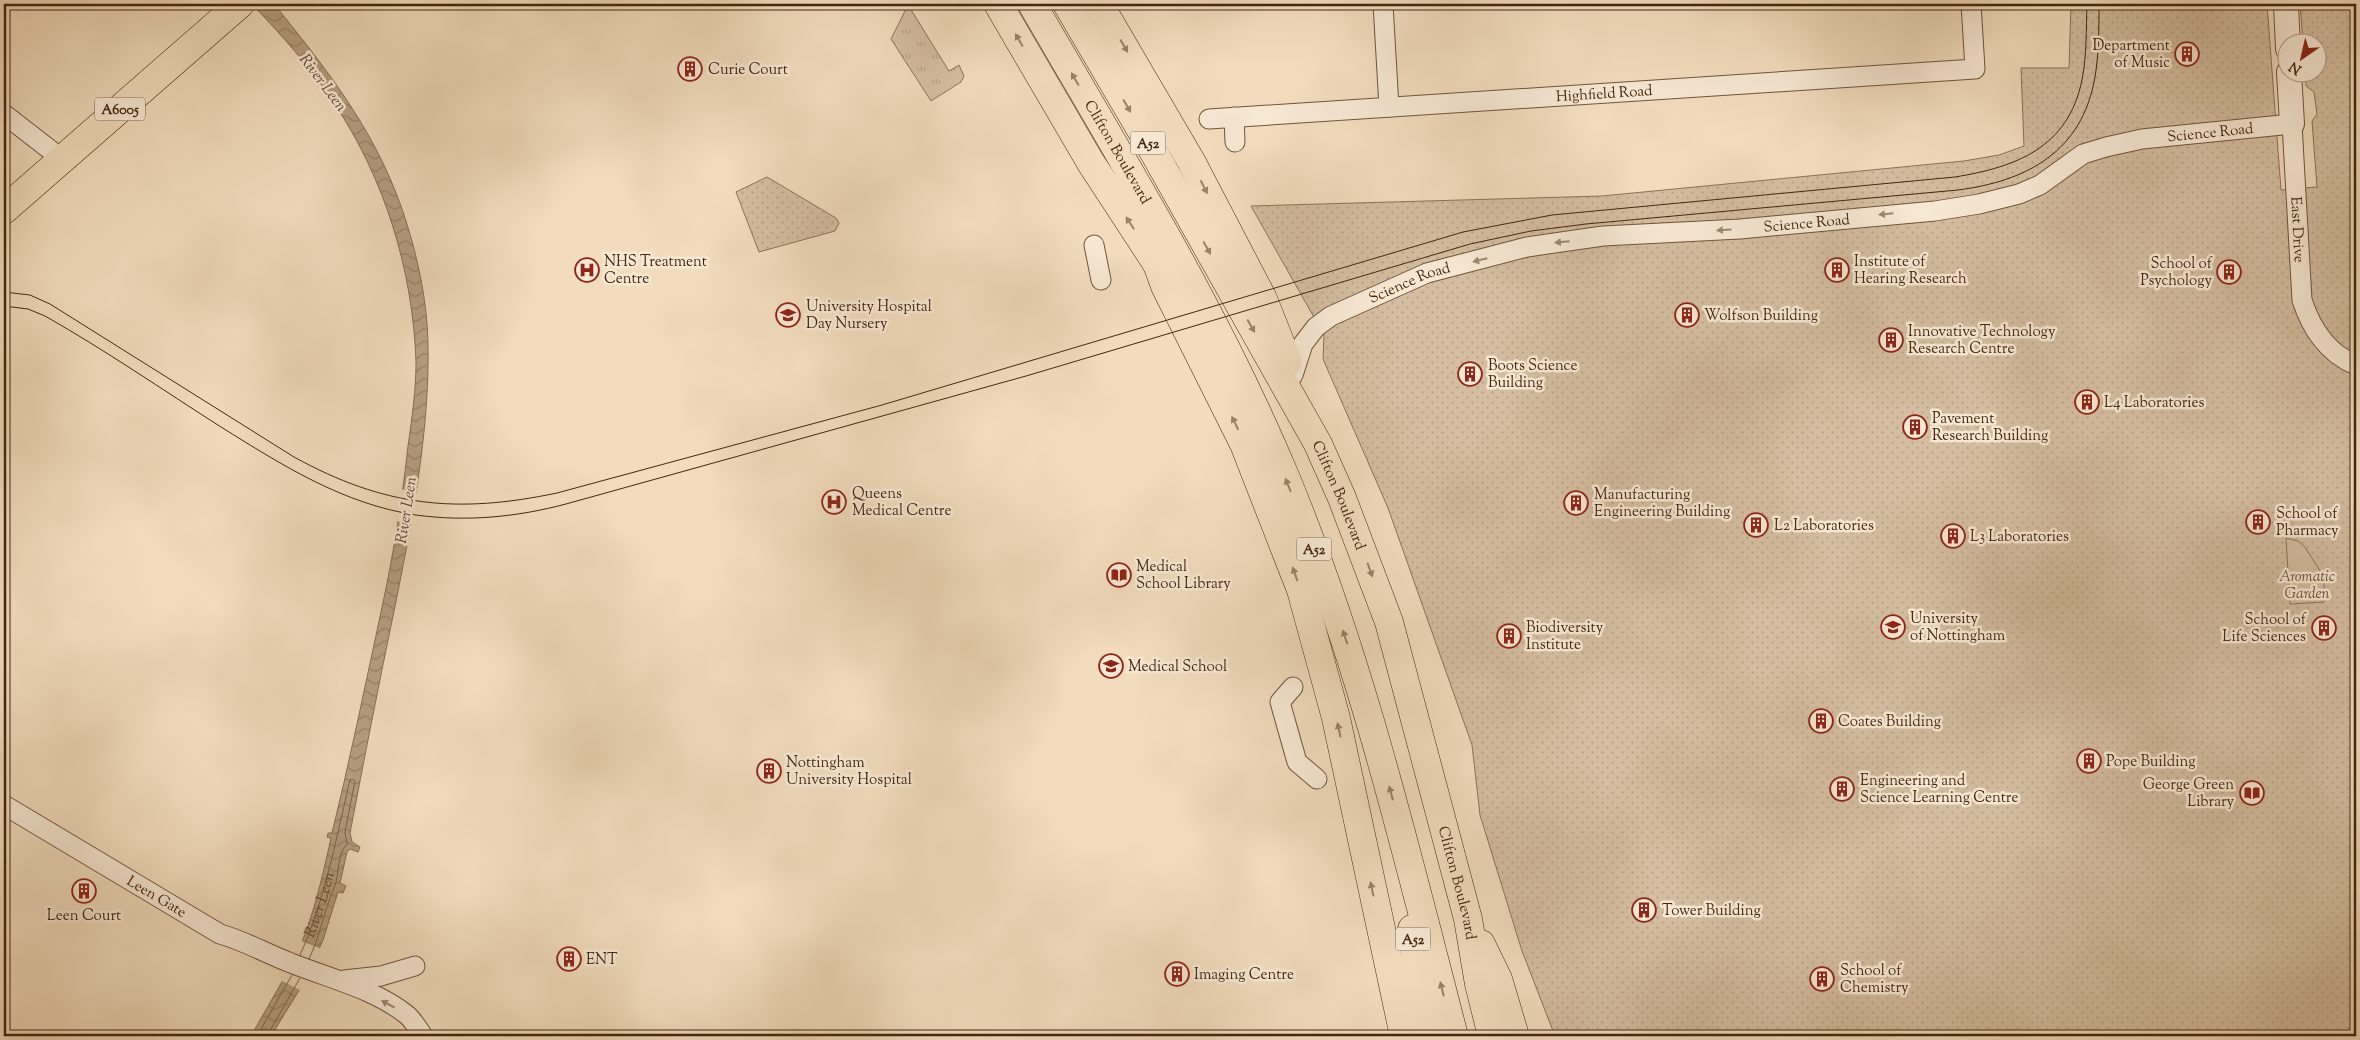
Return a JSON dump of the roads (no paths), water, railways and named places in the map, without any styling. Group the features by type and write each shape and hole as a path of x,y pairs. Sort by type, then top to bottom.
{"main road":[{"path":"998,4 1091,163 1157,264 1172,281 1239,378"},
{"name":"Clifton Boulevard","path":"1032,4 1186,273 1220,337 1284,473 1333,602 1361,685 1404,840 1454,1036"},
{"name":"Clifton Boulevard","path":"1067,4 1148,142 1318,444 1363,552 1389,622 1468,919 1479,984 1492,1036"},
{"path":"1099,4 1191,161 1263,300 1318,444"},
{"name":"A6005","path":"4,210 237,6"},
{"path":"1157,264 1165,286 1244,444 1301,590 1336,718 1404,1036"},
{"name":"A52","path":"1404,840 1417,980 1430,1036"},
{"name":"A52","path":"1468,919 1498,979 1515,1036"}],"street":[{"path":"1383,4 1390,107"},
{"name":"Highfield Road","path":"1209,119 1974,69 1971,4"},
{"path":"2286,4 2287,32"},
{"name":"East Drive","path":"2289,82 2302,300 2309,320 2320,336 2333,351 2356,365"},
{"path":"4,114 62,159"},
{"path":"1234,117 1235,142"},
{"name":"Science Road","path":"1293,375 1303,344 1322,323 1347,307 1427,274 1544,243 1603,236 1740,229 1935,211 1979,204 2019,194 2040,185 2083,154 2106,147 2142,139 2292,124"},
{"path":"1094,245 1101,280"},
{"path":"1293,687 1280,702 1297,762 1317,779"},
{"name":"Leen Gate","path":"4,805 220,934 251,944 268,954 314,972 344,980"},
{"path":"344,980 381,976 415,966"},
{"path":"344,980 408,1015 423,1036"}],"water":[{"name":"River Leen","path":"252,4 274,4 333,80 367,132 382,160 395,190 414,250 424,296 428,342 426,411 418,480 350,833 352,842 360,847 358,852 350,849 347,852 340,883 346,886 343,893 338,892 323,940 303,984 271,1036 251,1036 295,958 314,907 323,872 331,838 327,837 328,833 332,833 345,778 393,550 403,488 416,362 414,328 402,260 382,194 368,163 352,132 316,77"}],"tram line":[{"path":"4,292 30,295 50,304 294,457 327,474 359,487 422,502 454,504 521,500 557,493 882,405 1463,232 1552,215 1955,177 1999,167 2018,160 2036,150 2052,138 2065,122 2075,103 2084,71 2087,4"},
{"path":"4,306 28,309 45,316 112,356 221,427 290,469 338,492 389,510 416,515 454,518 510,515 566,504 1026,376 1470,244 1531,231 1586,224 1958,190 1983,186 2007,179 2028,170 2047,158 2064,143 2078,125 2088,103 2095,77 2098,50 2099,4"}],"place":[{"name":"Department of Music","path":"2187,54"},
{"name":"Curie Court","path":"690,69"},
{"name":"NHS Treatment Centre","path":"587,270"},
{"name":"Institute of Hearing Research","path":"1837,270"},
{"name":"School of Psychology","path":"2229,272"},
{"name":"University Hospital Day Nursery","path":"788,315"},
{"name":"Wolfson Building","path":"1687,315"},
{"name":"Innovative Technology Research Centre","path":"1891,340"},
{"name":"Boots Science Building","path":"1470,374"},
{"name":"L4 Laboratories","path":"2087,402"},
{"name":"Pavement Research Building","path":"1915,427"},
{"name":"Queens Medical Centre","path":"834,502"},
{"name":"Manufacturing Engineering Building","path":"1576,503"},
{"name":"School of Pharmacy","path":"2258,522"},
{"name":"L2 Laboratories","path":"1756,525"},
{"name":"L3 Laboratories","path":"1953,536"},
{"name":"Medical School Library","path":"1119,575"},
{"name":"University of Nottingham","path":"1893,627"},
{"name":"School of Life Sciences","path":"2324,628"},
{"name":"Biodiversity Institute","path":"1509,636"},
{"name":"Medical School","path":"1111,666"},
{"name":"Coates Building","path":"1821,721"},
{"name":"Pope Building","path":"2089,761"},
{"name":"Nottingham University Hospital","path":"769,771"},
{"name":"Engineering and Science Learning Centre","path":"1842,789"},
{"name":"George Green Library","path":"2252,793"},
{"name":"Leen Court","path":"84,891"},
{"name":"Tower Building","path":"1644,910"},
{"name":"ENT","path":"569,959"},
{"name":"Imaging Centre","path":"1177,974"},
{"name":"School of Chemistry","path":"1822,979"}],"park label":[{"name":"Aromatic Garden","path":"2307,584"}]}
